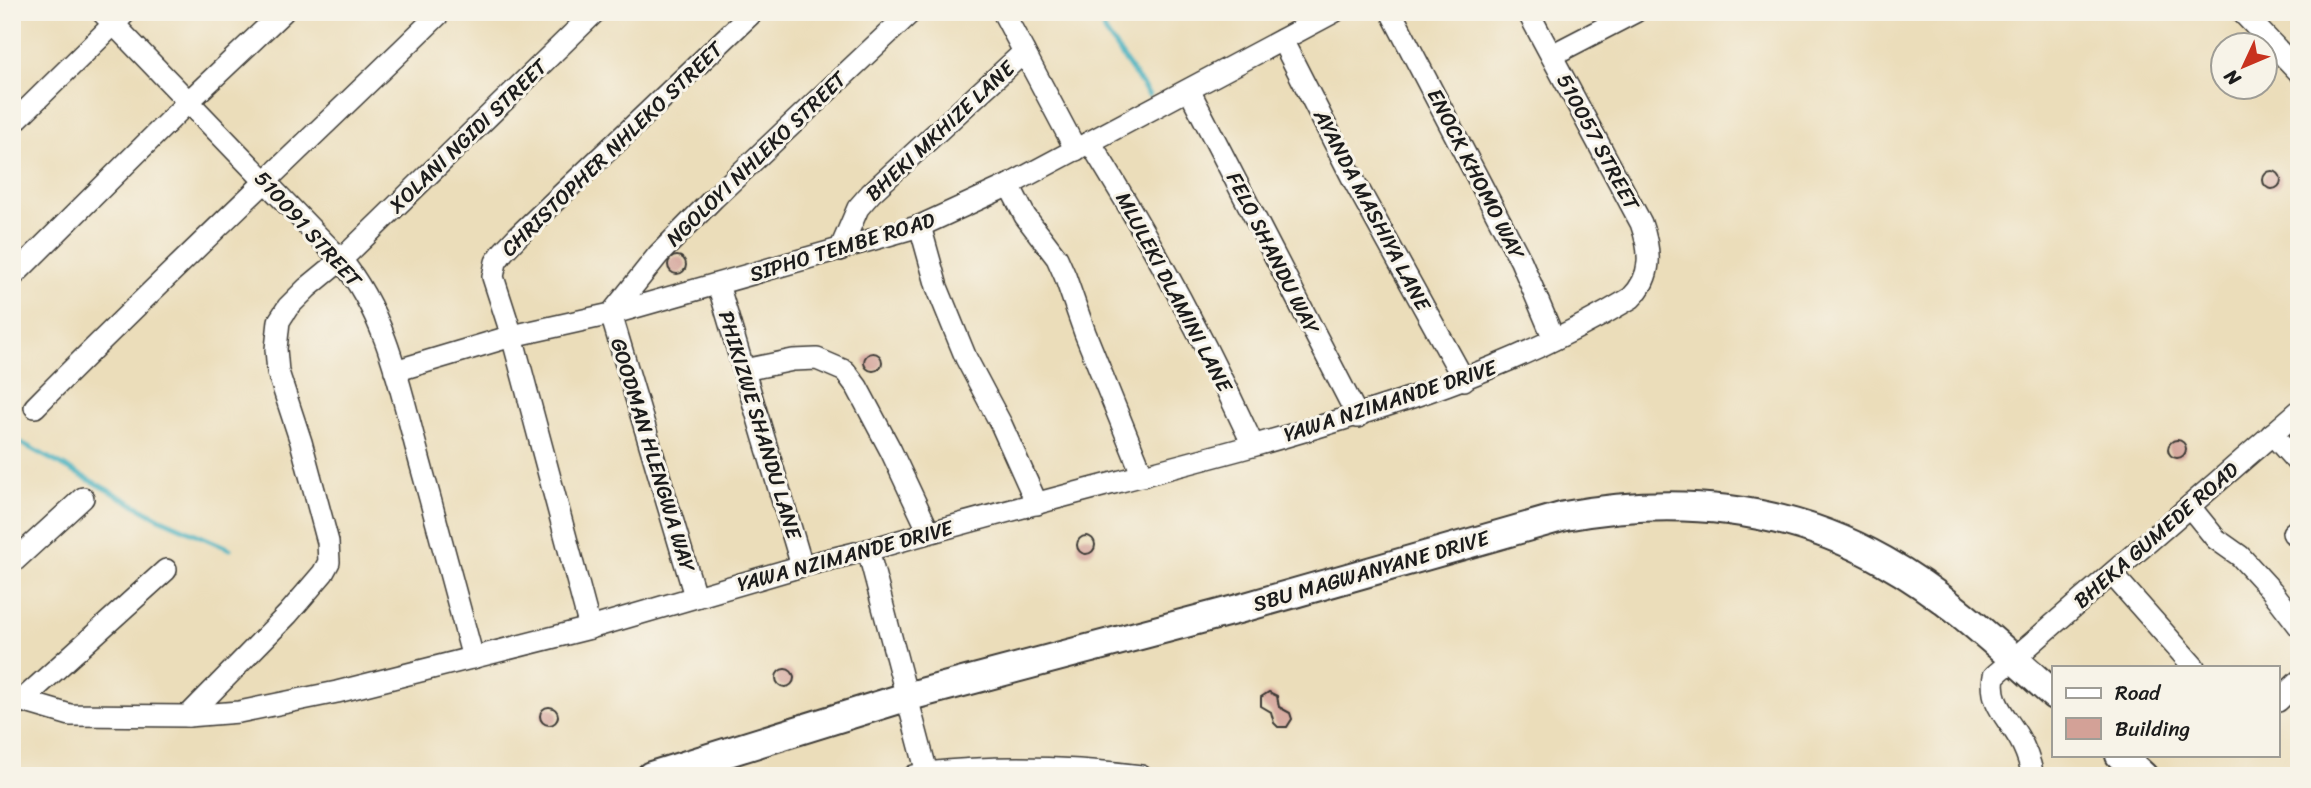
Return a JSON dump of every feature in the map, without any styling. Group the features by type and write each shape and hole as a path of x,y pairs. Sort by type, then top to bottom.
{"main road":[{"name":"SBU MAGWANYANE DRIVE","path":"651,776 906,697 1229,611 1565,516 1608,508 1653,505 1702,506 1764,515 1845,542 1883,560 1919,583 2013,658 2052,693"},
{"path":"2121,756 2143,776"}],"street":[{"path":"12,276 283,12"},
{"path":"34,407 141,300 441,12"},
{"name":"XOLANI NGIDI STREET","path":"188,716 288,614 323,573 328,562 328,542 301,442 278,372 276,349 279,321 288,307 307,288 341,260 595,12"},
{"name":"CHRISTOPHER NHLEKO STREET","path":"590,628 512,336 493,277 496,262 503,252 753,12"},
{"name":"NGOLOYI NHLEKO STREET","path":"611,314 658,255 714,198 911,12"},
{"name":"MLULEKI DLAMINI LANE","path":"1003,12 1024,52 1083,146 1143,229 1214,361 1253,446"},
{"name":"SIPHO TEMBE ROAD","path":"396,371 512,336 611,314 920,226 1009,186 1334,12"},
{"name":"ENOCK KHOMO WAY","path":"1391,12 1521,261 1554,339"},
{"name":"510057 STREET","path":"1528,12 1641,223 1648,243 1646,278"},
{"path":"1552,55 1635,12"},
{"path":"2242,12 2299,72"},
{"path":"12,124 114,16"},
{"name":"510091 STREET","path":"114,16 188,102 341,260 363,289 396,371 473,658"},
{"name":"AYANDA MASHIYA LANE","path":"1282,40 1353,179 1464,380"},
{"name":"BHEKI MKHIZE LANE","path":"840,250 858,208 871,193 1024,52"},
{"name":"FELO SHANDU WAY","path":"1189,90 1357,416"},
{"path":"1009,186 1026,216 1057,258 1143,476"},
{"path":"920,226 937,287 966,358 1037,504"},
{"name":"YAWA NZIMANDE DRIVE","path":"16,700 70,715 188,716 251,710 337,692 590,628 802,566 1357,416 1464,380 1554,339 1631,298 1646,278"},
{"name":"PHIKIZWE SHANDU LANE","path":"718,284 802,566"},
{"name":"GOODMAN HLENGWA WAY","path":"611,314 695,596"},
{"path":"744,370 793,359 817,359 845,371 857,387 891,451 929,533"},
{"name":"BHEKA GUMEDE ROAD","path":"2033,776 2026,750 1996,704 1993,692 1994,676 2299,411"},
{"path":"2272,434 2299,464"},
{"path":"12,563 83,498"},
{"path":"2190,507 2216,539 2240,556 2299,626"},
{"path":"868,550 906,697 920,774 1067,768 1141,776"},
{"path":"16,700 166,570"},
{"path":"2113,575 2193,666"},
{"path":"2280,699 2299,681"}],"building":[{"path":"2268,171 2276,171 2281,180 2279,187 2268,189 2263,184 2263,176"},
{"path":"677,256 683,259 686,265 683,271 677,274 671,271 668,265 671,259"},
{"path":"869,353 877,353 882,362 880,369 869,371 864,366 864,358"},
{"path":"2173,440 2181,440 2186,449 2184,456 2173,458 2168,453 2168,445"},
{"path":"1082,536 1090,536 1095,545 1093,552 1082,554 1077,549 1077,541"},
{"path":"781,669 789,669 794,678 792,685 781,687 776,682 776,674"},
{"path":"1269,692 1277,696 1279,707 1290,713 1292,719 1287,727 1278,727 1271,712 1261,706 1261,697"},
{"path":"545,707 553,707 558,716 556,723 545,725 540,720 540,712"}],"waterway":[{"path":"1094,12 1149,95"},
{"path":"12,438 161,519 230,549"}]}
